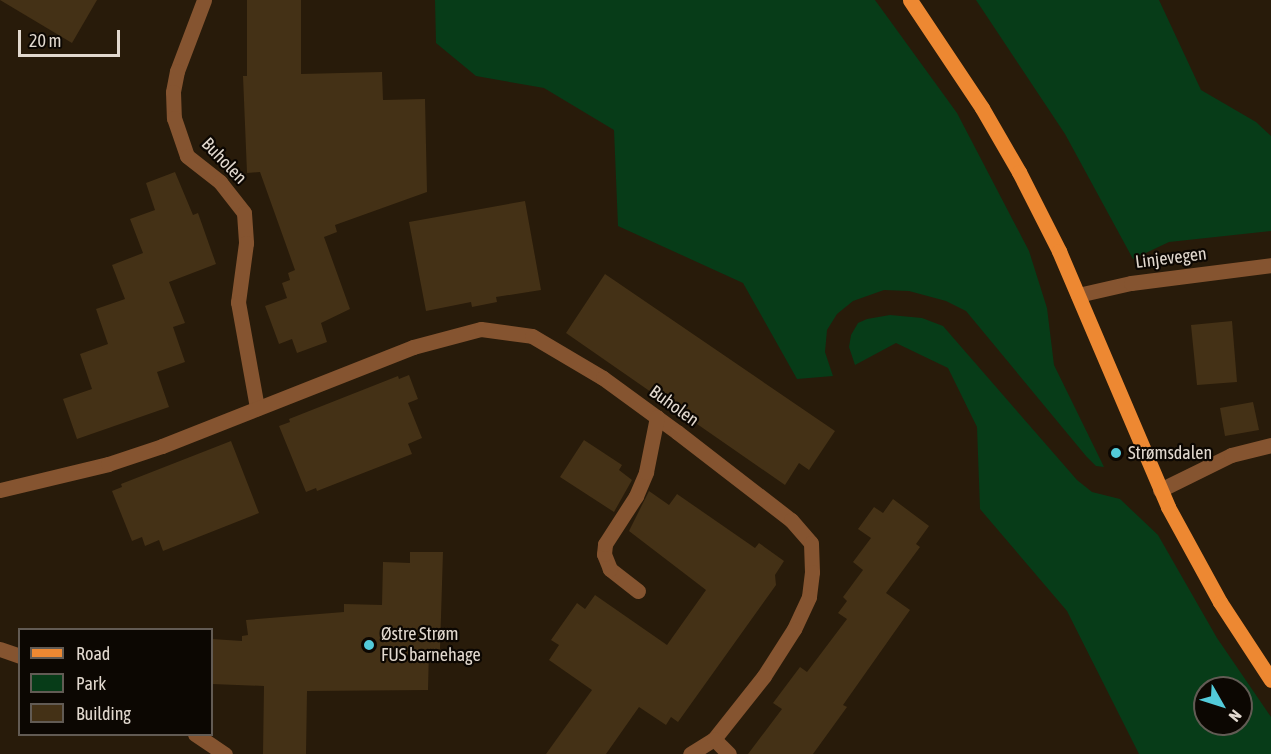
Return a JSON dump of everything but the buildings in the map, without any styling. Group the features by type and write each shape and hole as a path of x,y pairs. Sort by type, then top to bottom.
{"main road":[{"path":"910,0 982,108 1019,172 1078,295 1160,490 1220,602 1271,680"}],"street":[{"name":"Buholen","path":"204,0 177,71 173,92 174,118 187,156 220,183 244,213 246,243 238,302 256,408"},
{"name":"Linjevegen","path":"1078,295 1131,283 1271,265"},
{"name":"Buholen","path":"0,490 119,460 162,446 413,347 481,329 532,336 603,378 657,417 791,520 811,543 812,572 809,597 804,608 764,676 714,739 690,754"},
{"path":"638,591 610,569 603,554 605,544 636,496 646,472 657,417"},
{"path":"1160,490 1231,455 1271,445"},
{"path":"0,649 18,655"},
{"path":"197,736 225,754"},
{"path":"714,739 729,754"}],"green space":[{"path":"435,0 875,0 957,113 1029,251 1047,308 1054,365 1104,467 1096,466 1086,456 966,311 946,301 909,291 884,290 853,301 837,314 827,330 825,352 833,376 797,379 743,283 618,226 614,130 544,88 476,76 436,43"},
{"path":"976,0 1159,0 1201,90 1256,122 1271,136 1271,231 1169,242 1133,259 1065,134"},
{"path":"890,315 922,318 943,326 1077,480 1092,492 1120,499 1158,535 1217,638 1243,676 1193,676 1193,736 1253,736 1253,691 1271,717 1271,754 1139,754 1067,611 980,509 977,427 948,368 896,343 855,365 849,347 851,335 858,323"}],"place":[{"name":"Strømsdalen","path":"1116,453"},
{"name":"Østre Strøm FUS barnehage","path":"369,645"}]}
